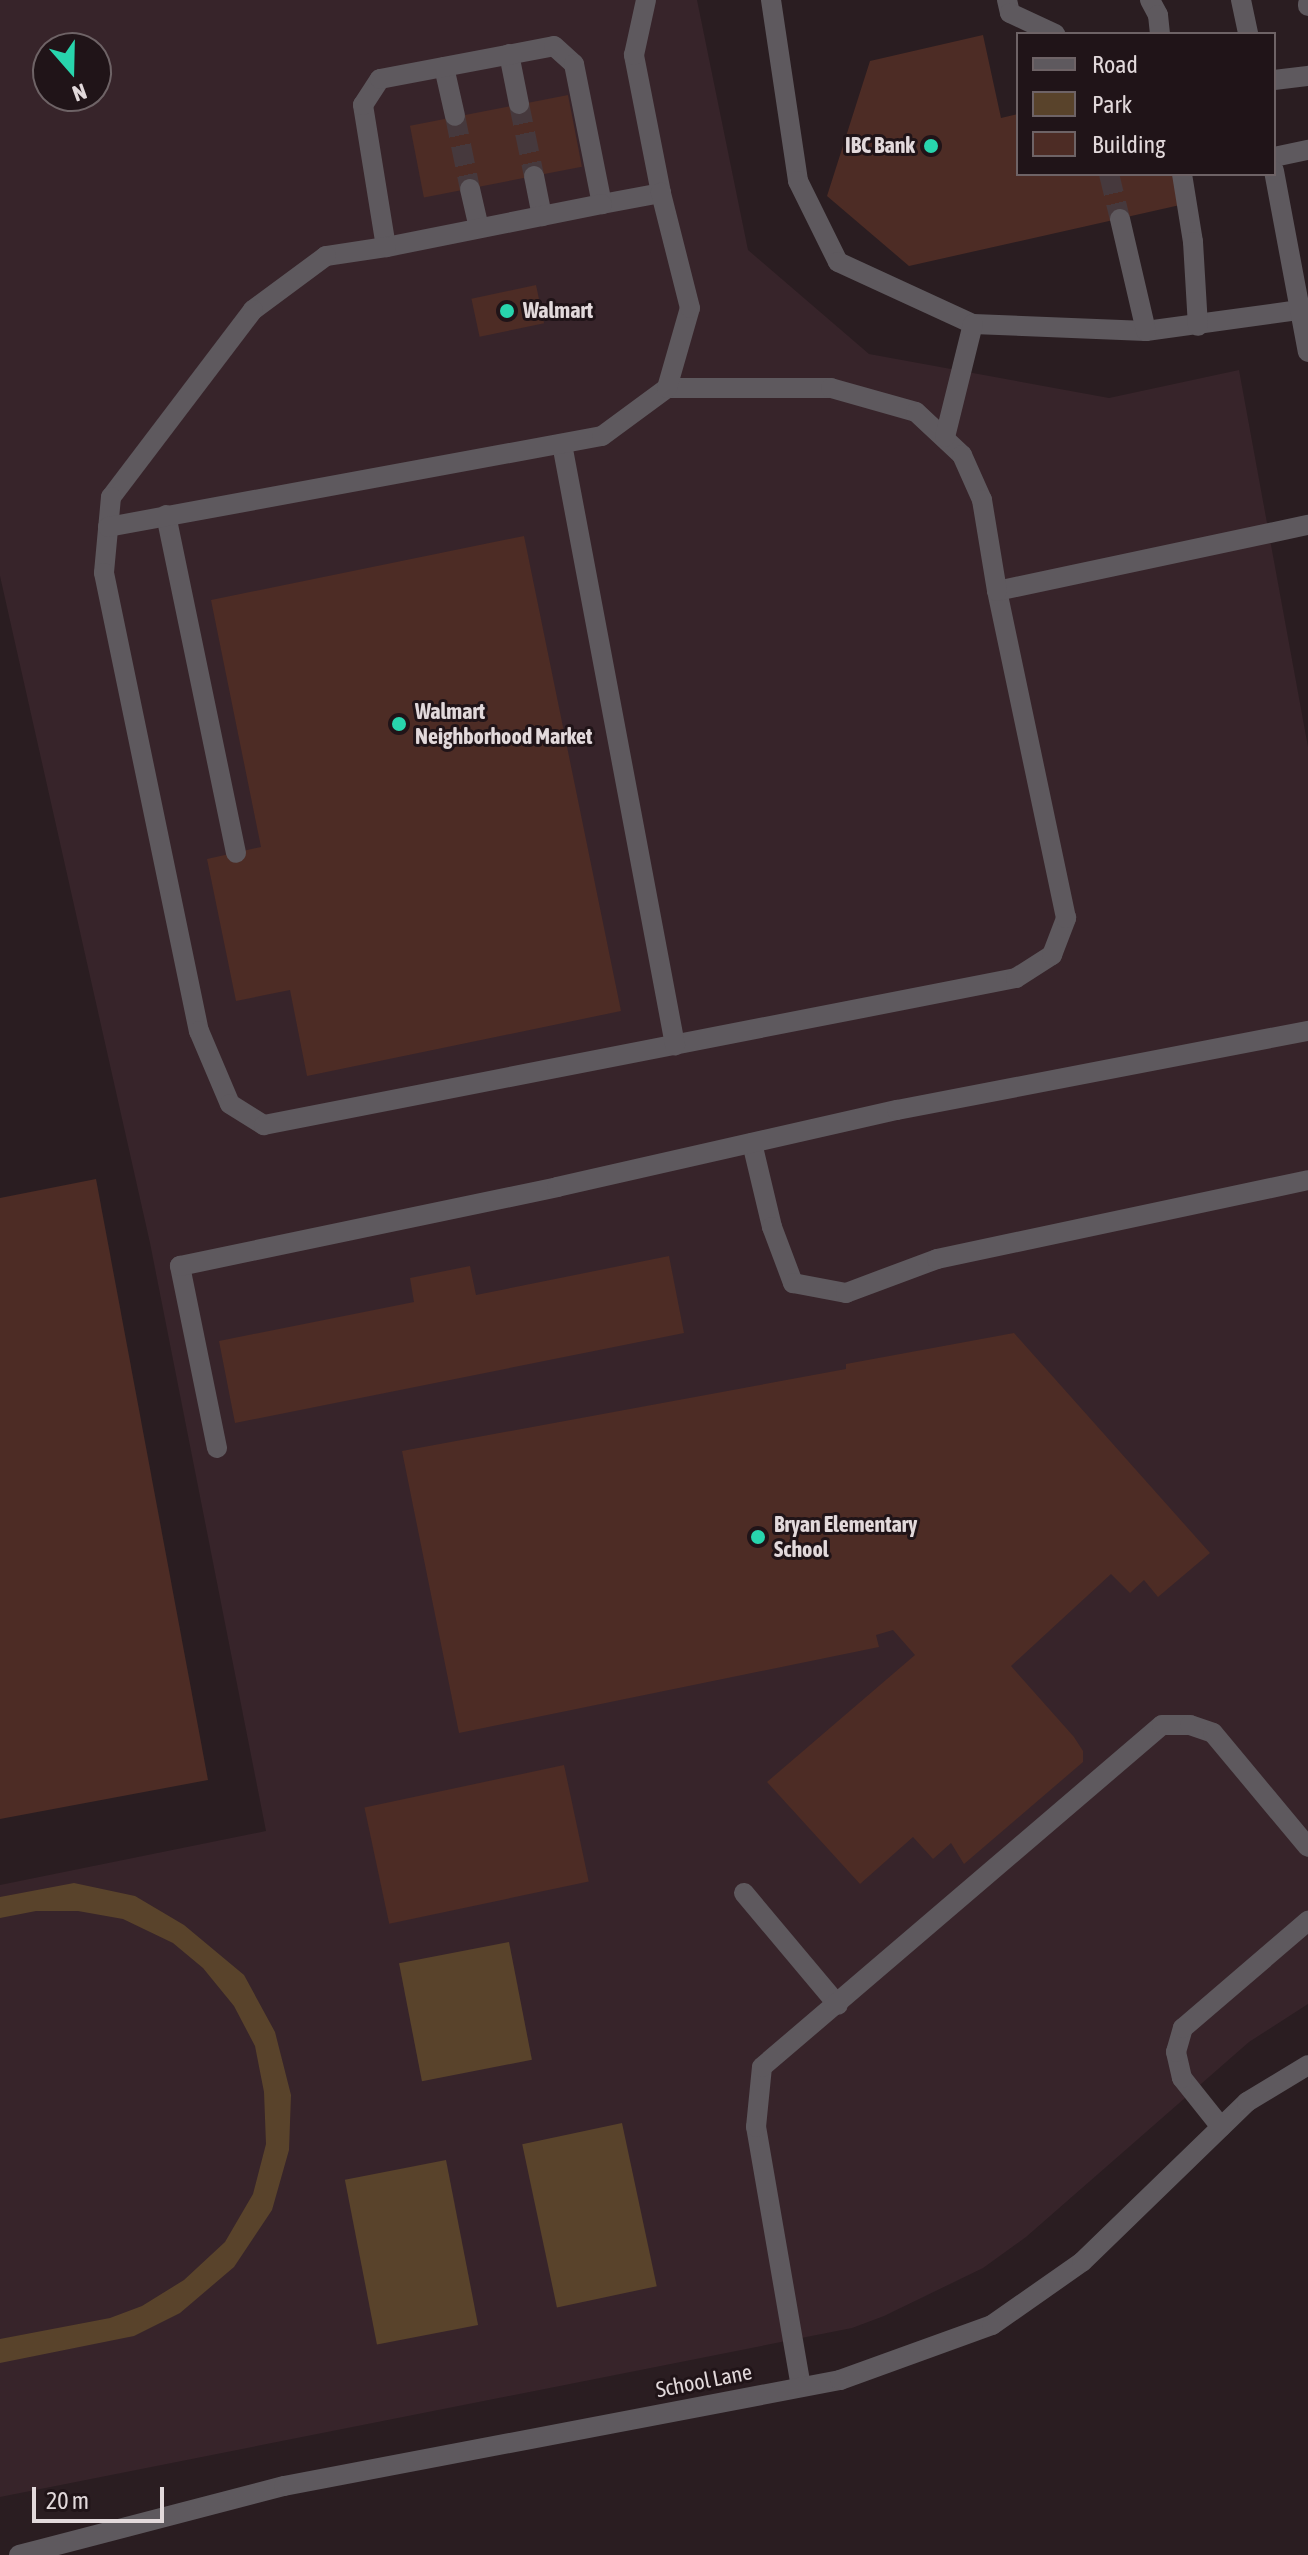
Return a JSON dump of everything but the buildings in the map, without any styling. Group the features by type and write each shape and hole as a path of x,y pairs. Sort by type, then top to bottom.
{"street":[{"path":"646,0 634,55 661,193 690,308 667,388"},
{"path":"771,0 798,181 838,262 973,324 1146,331 1300,310"},
{"path":"1007,0 1010,13 1051,32"},
{"path":"1150,0 1158,15 1160,32"},
{"path":"1241,0 1248,32"},
{"path":"386,247 363,105 380,79 554,46 574,64 602,204"},
{"path":"509,54 519,104"},
{"path":"444,67 455,116"},
{"path":"1276,80 1308,76"},
{"path":"1276,157 1308,150"},
{"path":"534,176 542,216"},
{"path":"1182,176 1193,242 1198,326"},
{"path":"1275,176 1308,352"},
{"path":"470,189 479,228"},
{"path":"108,527 602,436 667,388 831,388 916,412 962,455 982,500 997,591 1066,918 1052,955 1016,978 264,1125 230,1104 199,1031 104,573 108,527 111,497 253,310 326,256 661,193"},
{"path":"1120,219 1146,331"},
{"path":"945,437 973,324"},
{"path":"562,444 675,1045"},
{"path":"166,515 236,853"},
{"path":"997,591 1308,525"},
{"path":"217,1448 180,1266 897,1110 1308,1031"},
{"path":"752,1143 772,1227 793,1283 846,1293 937,1259 1308,1180"},
{"path":"801,2387 756,2127 762,2067 1162,1725 1190,1725 1213,1733 1308,1847"},
{"path":"744,1893 838,2005"},
{"path":"1221,2127 1182,2078 1176,2052 1183,2028 1308,1921"},
{"name":"School Lane","path":"19,2555 284,2486 840,2380 992,2325 1082,2262 1247,2102 1308,2065"}],"shaded area":[{"path":"0,0 697,0 748,250 869,354 1109,398 1239,370 1308,747 1308,2004 1249,2042 1026,2237 983,2268 884,2316 852,2328 0,2497 0,1885 266,1831 150,1243 0,576"}],"green space":[{"path":"74,1883 135,1896 184,1925 244,1975 275,2032 291,2095 289,2150 272,2210 234,2267 180,2313 134,2336 0,2363 0,2339 110,2318 142,2306 184,2280 225,2242 253,2194 266,2144 264,2092 255,2046 234,2006 203,1968 173,1943 123,1919 78,1911 36,1911 0,1918 0,1897"},
{"path":"509,1942 532,2060 422,2081 399,1963"},
{"path":"622,2123 657,2286 557,2308 522,2144"},
{"path":"446,2160 478,2325 377,2345 345,2180"}],"tunnel":[{"path":"519,104 534,176"},
{"path":"455,116 470,189"},
{"path":"1109,176 1120,219"}],"place":[{"name":"IBC Bank","path":"931,146"},
{"name":"Walmart","path":"507,311"},
{"name":"Walmart Neighborhood Market","path":"399,724"},
{"name":"Bryan Elementary School","path":"758,1537"}]}
